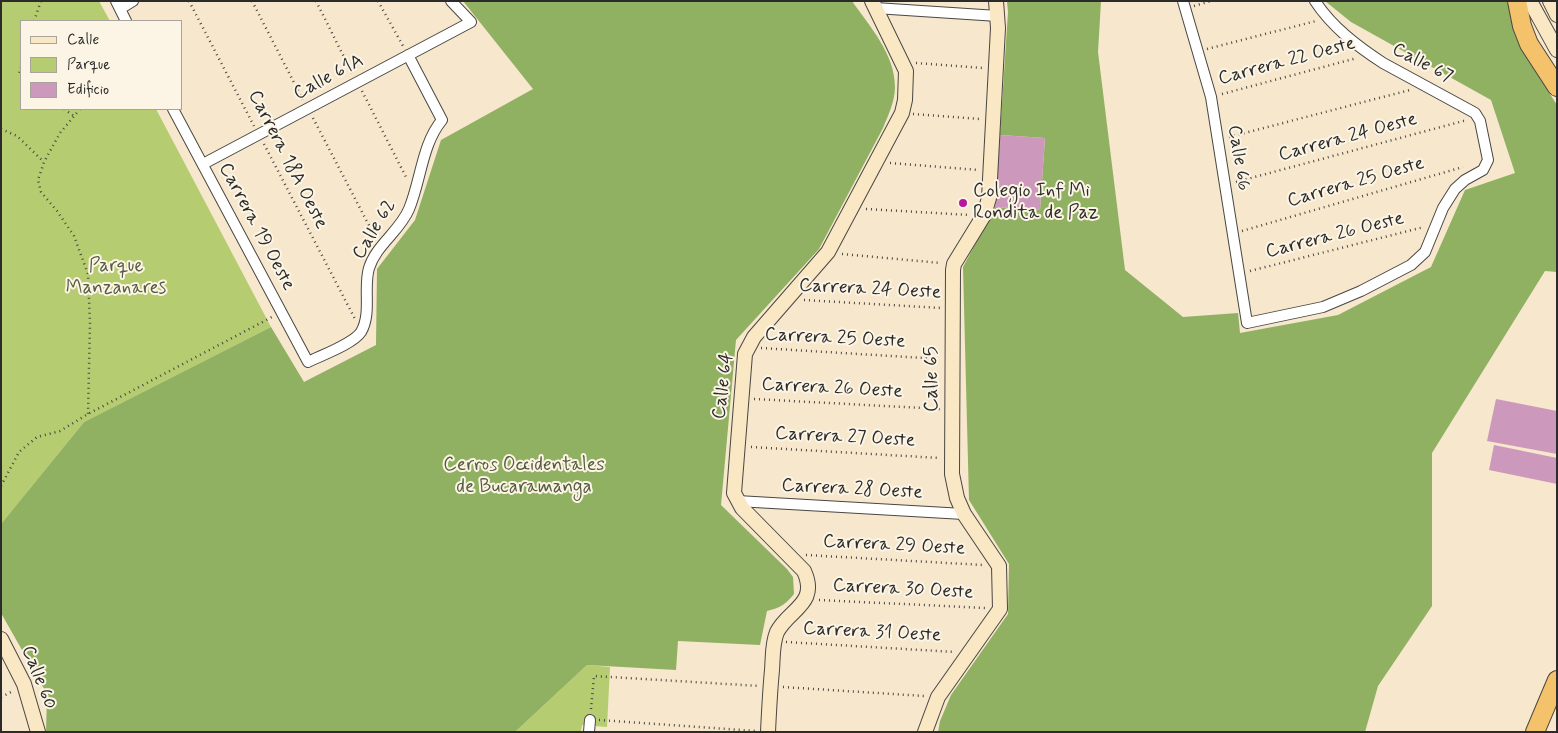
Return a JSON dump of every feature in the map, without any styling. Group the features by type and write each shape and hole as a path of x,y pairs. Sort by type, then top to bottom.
{"highway":[{"path":"1517,1 1522,26 1529,44 1557,87"},
{"path":"1535,732 1557,680"},
{"path":"1542,712 1544,732"}],"street":[{"path":"126,20 118,5 134,1"},
{"name":"Calle 61A","path":"203,164 471,22 451,1"},
{"name":"Calle 65","path":"996,1 998,16 989,198 984,215 954,264 952,278 952,458 953,483 964,514 1000,566"},
{"name":"Calle 67","path":"1315,1 1328,18 1370,54 1383,63 1470,109 1478,118"},
{"path":"1530,1 1557,50"},
{"path":"1550,1 1557,15"},
{"path":"873,5 998,16"},
{"name":"Calle 64","path":"737,501 734,493 744,354 754,337 828,252 902,113 905,100 906,70 873,5"},
{"name":"Calle 66","path":"1184,5 1211,96 1247,323 1313,310 1361,291 1418,259 1425,252 1437,224"},
{"name":"Calle 62","path":"361,331 365,320 369,269 381,248 400,225 409,210 431,138 442,120 408,56"},
{"name":"Carrera 19 Oeste","path":"174,110 308,362 355,338 361,331"},
{"path":"1437,224 1443,208 1455,189 1464,180 1483,170 1487,164 1478,118"},
{"path":"737,501 749,516 804,571 807,579 808,587 805,599 797,611 781,626 774,642 768,732"},
{"name":"Carrera 28 Oeste","path":"737,501 964,514"},
{"path":"925,732 938,697 1000,609 1000,566"},
{"name":"Calle 60","path":"1,639 24,684 38,732"},
{"path":"589,732 590,720"}],"path":[{"path":"34,20 41,1"},
{"name":"Carrera 18A Oeste","path":"189,1 361,331"},
{"path":"252,1 381,248"},
{"path":"316,1 414,194"},
{"path":"378,1 408,56"},
{"path":"1184,5 1211,1"},
{"path":"1198,51 1328,18"},
{"name":"Carrera 22 Oeste","path":"1211,96 1370,54"},
{"path":"902,61 996,69"},
{"path":"1218,140 1426,86"},
{"path":"65,110 74,116"},
{"path":"79,110 60,133 44,162 38,180 42,192 74,236 88,274 90,323 88,414"},
{"path":"902,113 993,120"},
{"name":"Carrera 24 Oeste","path":"1225,184 1478,118"},
{"path":"1,129 17,136 44,162"},
{"path":"876,162 990,171"},
{"name":"Carrera 25 Oeste","path":"1232,234 1487,164"},
{"path":"852,208 984,215"},
{"name":"Carrera 26 Oeste","path":"1239,274 1437,224"},
{"path":"828,252 954,264"},
{"name":"Carrera 24 Oeste","path":"787,299 952,309"},
{"path":"1,486 19,452 37,437 60,431 88,414 282,311"},
{"name":"Carrera 25 Oeste","path":"747,348 952,360"},
{"name":"Carrera 26 Oeste","path":"740,398 952,410"},
{"name":"Carrera 27 Oeste","path":"737,446 952,458"},
{"name":"Carrera 29 Oeste","path":"787,554 1000,566"},
{"name":"Carrera 30 Oeste","path":"805,599 1000,609"},
{"name":"Carrera 31 Oeste","path":"774,642 969,653"},
{"path":"594,676 590,720 768,732"}],"green space":[{"name":"Parque Manzanares","path":"1,1 99,1 109,20 20,20 20,110 157,110 271,327 84,422 1,524"},
{"name":"Cerros Occidentales de Bucaramanga","path":"463,1 852,1 880,41 891,63 895,87 893,103 883,128 819,249 736,340 721,505 787,569 793,577 794,594 782,605 767,611 760,645 678,641 676,670 587,665 515,732 46,732 47,694 1,613 1,524 84,422 271,327 304,382 376,345 377,269 415,220 441,140 533,89"},
{"path":"1007,1 1101,1 1098,52 1125,270 1183,317 1238,313 1240,333 1338,315 1431,267 1465,190 1515,173 1491,100 1351,22 1325,1 1507,1 1520,47 1557,105 1557,272 1545,271 1432,453 1432,606 1378,686 1365,732 938,732 940,721 951,695 1008,614 1009,564 969,500 963,267 995,207 1040,210 1045,138 1000,135 1008,12"},
{"path":"587,665 610,667 607,727 582,725 581,732 515,732"}],"building":[{"path":"1000,135 1045,138 1040,210 995,207"},
{"path":"1496,399 1557,411 1557,454 1487,441"},
{"path":"1494,445 1557,458 1557,484 1489,470"}],"place":[{"name":"Colegio Inf Mi Rondita de Paz","path":"963,203"}]}
